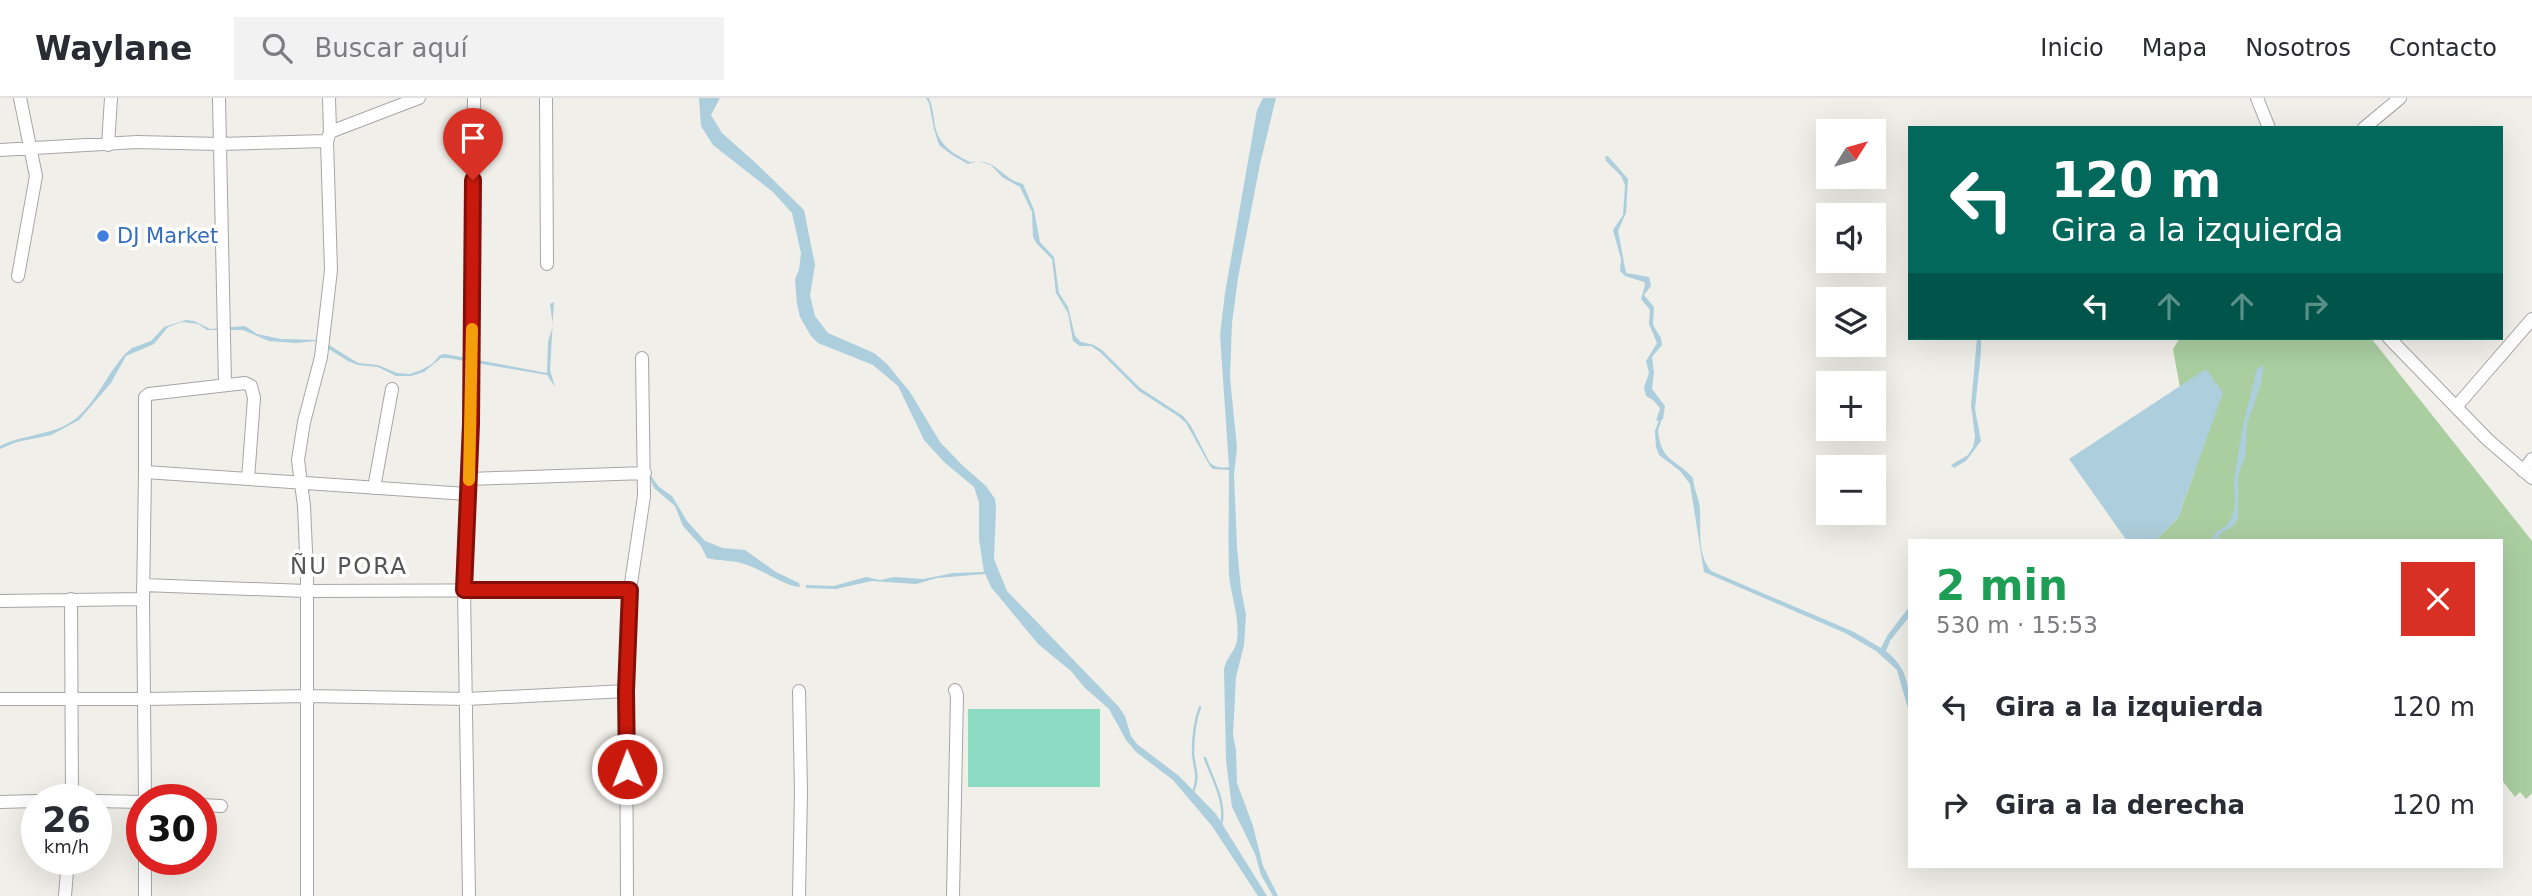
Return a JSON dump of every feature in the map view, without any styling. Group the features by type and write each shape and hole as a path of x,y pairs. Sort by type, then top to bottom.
{"street":[{"path":"18,276 36,176 20,98"},
{"path":"108,145 111,98"},
{"path":"219,98 225,385"},
{"path":"307,896 306,591 304,506 298,460 304,422 321,357 331,270 329,98"},
{"path":"0,150 137,142 219,144 328,137 419,98"},
{"path":"469,896 464,590 469,479 474,98"},
{"path":"546,98 547,264"},
{"path":"2257,98 2268,126"},
{"path":"2366,126 2400,98"},
{"path":"2456,407 2532,319"},
{"path":"2391,340 2527,475 2532,459"},
{"path":"627,896 626,691 630,590 644,496 642,358"},
{"path":"144,784 145,397 149,394 225,385 245,383 251,386 253,393 248,479"},
{"path":"374,488 391,389"},
{"path":"145,472 467,494"},
{"path":"469,479 645,473"},
{"path":"144,585 306,591 630,590"},
{"path":"71,599 72,784"},
{"path":"0,601 143,599"},
{"path":"953,896 955,690"},
{"path":"0,699 307,696 467,699 626,691"},
{"path":"799,691 799,896"},
{"path":"0,802 21,802"},
{"path":"217,806 221,806"},
{"path":"65,896 67,875"},
{"path":"145,875 145,896"}],"green space":[{"path":"2179,340 2373,340 2532,541 2532,793 2526,799 2520,792 2515,797 2503,782 2503,539 2157,539 2178,518 2195,471 2173,349"},
{"path":"968,709 1100,709 1100,787 968,787"}],"water":[{"path":"699,98 720,98 711,115 722,133 804,210 815,265 810,295 815,316 828,333 874,353 887,364 910,392 940,442 986,486 995,499 994,559 1007,591 1118,706 1137,744 1179,776 1216,814 1267,896 1258,896 1212,826 1173,780 1136,752 1109,709 1084,687 1071,671 1038,644 991,587 985,574 937,578 916,584 872,581 836,589 806,588 806,585 834,586 866,577 880,580 894,577 923,579 954,573 984,572 979,539 979,502 974,487 944,462 924,440 898,386 873,365 818,343 811,336 800,317 797,304 795,279 801,253 792,213 773,192 713,145 701,126"},
{"path":"926,98 929,98 941,141 956,155 970,162 976,161 968,164 939,145"},
{"path":"1263,98 1276,98 1238,278 1232,323 1230,378 1237,448 1234,475 1237,547 1246,615 1244,645 1236,677 1233,735 1237,783 1253,826 1263,866 1278,896 1273,896 1261,875 1255,854 1232,807 1226,761 1224,669 1236,644 1238,632 1229,575 1229,470 1213,469 1186,423 1139,391 1100,352 1091,346 1080,346 1073,341 1068,313 1056,293 1052,259 1033,237 1032,212 1020,187 1002,177 991,165 979,161 992,165 1023,184 1034,210 1040,242 1054,257 1059,293 1068,307 1075,336 1081,342 1102,350 1140,388 1183,416 1210,463 1214,466 1229,467 1220,335 1225,293 1257,110"},
{"path":"1608,156 1628,179 1626,213 1618,231 1626,273 1649,277 1651,286 1644,295 1654,307 1653,325 1661,338 1662,345 1652,357 1652,389 1665,406 1663,419 1656,421 1660,408 1646,396 1644,387 1649,373 1646,361 1657,343 1649,324 1650,310 1641,299 1644,282 1625,276 1620,271 1621,259 1613,230 1623,215 1625,185 1621,176 1606,161 1605,157"},
{"path":"554,302 553,324 550,304"},
{"path":"186,320 194,321 210,329 245,326 257,334 281,339 321,340 358,363 378,365 397,373 410,374 432,364 440,355 445,354 547,373 548,341 552,328 550,370 555,387 547,375 447,358 441,358 424,372 411,376 396,376 378,367 358,365 348,361 316,341 269,341 243,330 207,330 198,324 182,322 168,327 154,344 126,356 111,383 79,420 51,435 17,442 0,449 0,446 7,443 54,430 72,421 90,404 125,354 132,348 151,341 164,327"},
{"path":"1977,340 1981,340 1975,409 1981,441 1966,461 1954,468 1951,465 1968,455 1973,447 1975,437 1971,405"},
{"path":"2264,365 2260,387 2247,424 2246,453 2238,476 2238,519 2217,539 2212,539 2231,519 2235,506 2234,480 2243,425 2257,369"},
{"path":"2206,369 2223,393 2178,518 2157,539 2126,539 2069,459"},
{"path":"1658,430 1665,454 1693,478 1700,507 1702,550 1711,571 1854,632 1881,648 1908,608 1908,618 1890,641 1886,651 1899,664 1906,678 1908,708 1897,670 1876,651 1845,633 1704,572 1690,484 1680,471 1659,455 1655,431"},
{"path":"651,476 659,487 672,496 687,521 705,541 723,548 745,550 776,572 799,583 800,587 786,584 741,563 707,558 701,546 683,526 675,506 654,488 649,477"}],"waterway":[{"path":"1656,432 1661,418"},
{"path":"1193,792 1196,777 1193,741 1200,707"},
{"path":"1205,758 1220,799 1221,825"}],"slow traffic":[{"path":"469,480 472,329"}],"place":[{"name":"DJ Market","path":"103,236"}],"district":[{"name":"ÑU PORA","path":"349,566"}],"route":[{"path":"473,180 471,424 464,590 630,590 626,691 627,769"}]}
